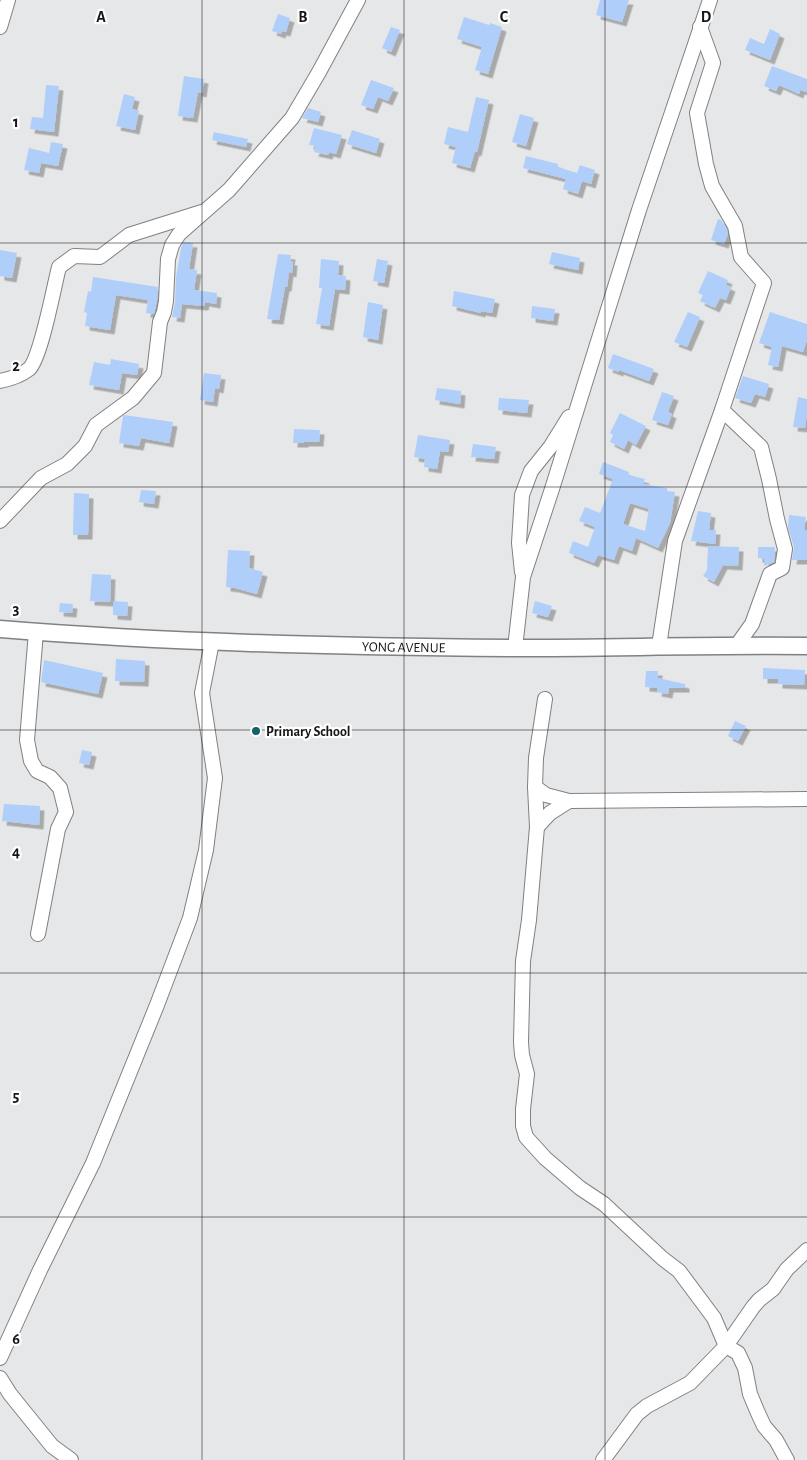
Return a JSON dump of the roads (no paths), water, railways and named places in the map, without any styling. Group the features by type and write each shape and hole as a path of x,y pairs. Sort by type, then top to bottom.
{"street":[{"path":"0,27 8,0"},
{"path":"0,521 41,478 68,464 85,446 96,425 134,398 154,373 160,322 166,300 168,259 172,245 179,234 229,190 292,118 358,0"},
{"path":"515,648 523,577 639,210 710,0"},
{"path":"659,646 675,541 722,410 764,283 741,258 734,226 712,186 706,164 697,113 713,63 700,27"},
{"path":"0,381 12,379 30,368 42,339 59,267 74,256 100,257 130,235 207,210"},
{"path":"523,577 519,543 522,495 531,471 551,446 580,400"},
{"path":"722,410 760,448 769,478 776,519 785,549 782,568 770,574 752,624 736,645"},
{"name":"YONG AVENUE","path":"0,629 212,642 515,648 807,646"},
{"path":"36,632 27,740 31,761 37,771 50,777 60,788 66,812 58,829 38,934"},
{"path":"0,1358 40,1270 93,1163 190,918 206,850 215,778 202,692 212,642"},
{"path":"545,699 536,758 537,827 529,920 523,961 521,1042 526,1074 523,1109 523,1126 526,1137 545,1158 580,1188 604,1204 662,1258 679,1271 714,1318 726,1346 738,1353 745,1368 750,1394 758,1413 764,1426 776,1440 787,1460"},
{"path":"535,787 546,796 569,801 807,799"},
{"path":"537,827 550,813 569,801"},
{"path":"603,1460 637,1414 647,1406 690,1383 726,1346 740,1329 753,1307 773,1289 787,1269 807,1250"},
{"path":"0,1378 10,1394 52,1446 71,1460"}],"place":[{"name":"Primary School","path":"256,731"}]}
